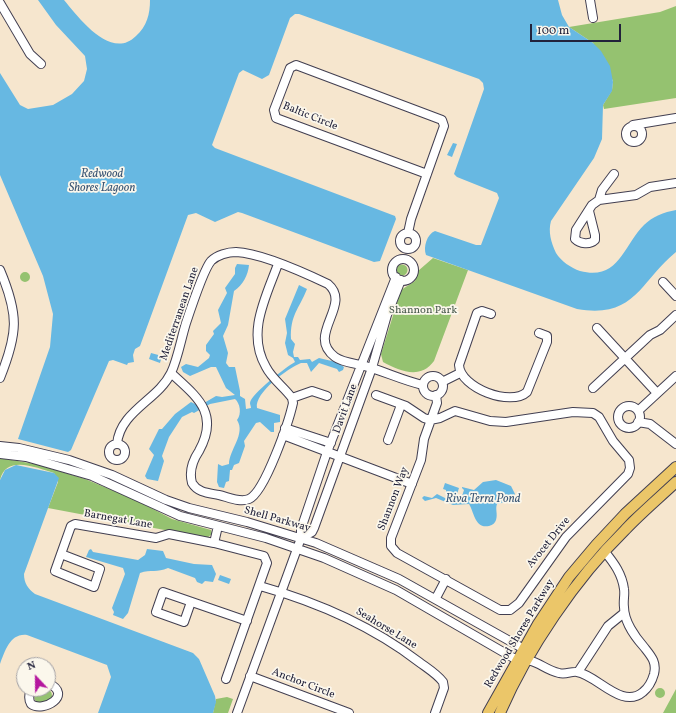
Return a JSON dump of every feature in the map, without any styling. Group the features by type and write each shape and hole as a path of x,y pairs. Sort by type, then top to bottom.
{"main road":[{"name":"Redwood Shores Parkway","path":"488,713 550,604 596,545 625,514 676,467"},
{"name":"Redwood Shores Parkway","path":"500,713 529,659 566,600 624,530 676,482"}],"street":[{"path":"590,0 593,18"},
{"path":"0,3 30,54 41,64"},
{"name":"Baltic Circle","path":"296,65 442,119 444,126 427,174 276,118 274,110 290,68 296,65"},
{"path":"632,125 676,118"},
{"path":"408,233 409,225 427,174"},
{"path":"589,210 599,200 602,190 614,174"},
{"path":"599,200 636,195 650,187 676,183"},
{"path":"408,233 413,235 416,240 413,247 405,249 400,244 400,238 403,234 408,233"},
{"path":"404,259 405,249"},
{"name":"Mediterranean Lane","path":"117,444 118,434 131,415 166,382 171,373 205,271 212,260 222,255 237,252 278,264 330,286 335,292 335,305 324,335 326,344 334,356 341,360 362,363"},
{"path":"404,259 412,264 414,271 411,277 398,278 393,271 394,265 404,259"},
{"path":"171,373 202,405 208,424 207,435 194,458 191,479 194,486 201,491 242,500 251,498 267,476 292,407 292,398 274,378 261,357 257,339 257,327 278,264"},
{"path":"0,270 3,285 14,307 15,330 1,374"},
{"name":"Davit Lane","path":"236,713 301,538 301,529 327,452 362,363 398,278"},
{"name":"Davit Lane","path":"301,538 312,532 340,457 372,368 398,278"},
{"path":"662,282 676,296"},
{"path":"491,314 482,311 476,315 459,361 460,373 469,382 492,394 512,398 523,396 530,388 547,342 547,336 539,333"},
{"path":"592,388 650,335 660,330 676,315"},
{"path":"597,328 657,393"},
{"path":"362,363 409,382 423,385"},
{"path":"436,395 426,394 423,385 425,379 431,376 438,377 442,382 460,373"},
{"path":"638,422 638,411 676,376"},
{"name":"Shannon Way","path":"442,382 441,392 436,395 437,403 424,439 422,460 390,538 390,546 397,553 446,579"},
{"path":"292,398 312,391 327,396"},
{"path":"376,395 401,405 430,420 440,418 456,411 490,421 506,422 573,412 593,413 600,418 606,429 620,423 630,427 638,422 650,424 676,444"},
{"path":"388,440 401,405"},
{"path":"620,423 618,413 623,408 629,406 638,411"},
{"name":"Avocet Drive","path":"446,579 502,611 508,611 515,607 566,537 628,474 630,468 629,460 606,429"},
{"path":"284,432 331,443"},
{"path":"284,432 327,452 412,484"},
{"name":"Shell Parkway","path":"0,446 19,448 62,458 112,475 166,500 189,508 301,538 371,565 436,598 524,649"},
{"name":"Shell Parkway","path":"0,454 26,457 92,476 168,511 297,548 365,575 396,590 517,660"},
{"name":"Barnegat Lane","path":"61,554 70,528 75,524 156,538 160,538 167,534 214,543 264,556 267,563 260,586 226,678"},
{"path":"214,543 218,526"},
{"path":"517,660 529,659 550,670 564,674 578,672 624,697 636,697 646,689 654,673 654,661 636,638 624,613 623,584 618,568 605,552"},
{"path":"61,554 100,569 94,587 55,571 61,554"},
{"path":"436,598 446,579"},
{"path":"260,586 281,592"},
{"path":"191,602 184,622 156,612 163,592 191,602 247,622"},
{"name":"Seahorse Lane","path":"281,592 370,629 404,651 441,680 444,688 435,713"},
{"path":"578,672 608,626 624,613"},
{"path":"524,649 529,659"},
{"name":"Anchor Circle","path":"250,676 348,713"},
{"path":"30,697 32,710 43,711 53,708 56,704 58,694 56,689"}],"green space":[{"path":"676,6 676,98 604,109 603,105 612,90 613,81 593,43 569,27 660,12"},
{"name":"Shannon Park","path":"433,258 468,270 434,361 423,370 416,372 403,371 383,362 381,354 401,290 415,281 418,271"},
{"path":"402,264 406,266 408,270 406,274 402,276 398,274 396,270 398,266"},
{"path":"23,272 27,272 29,273 29,281 23,282 20,279 20,275"},
{"path":"0,458 35,464 85,479 136,500 172,519 211,530 212,534 207,538 48,508 58,482 54,473 31,466 15,465 9,467 3,472 0,480"},
{"path":"658,688 662,688 665,693 662,698 658,698 655,695 655,691"},
{"path":"676,689 676,713 663,713"},
{"path":"34,697 52,697 49,702 43,705"},
{"path":"227,697 233,699 228,713 213,713 216,699"}],"water":[{"name":"Redwood Shores Lagoon","path":"38,0 64,0 78,17 96,34 106,40 116,43 126,42 140,32 147,20 150,0 558,0 562,15 569,27 593,43 601,51 610,66 613,82 612,91 603,105 602,139 594,158 551,221 550,237 556,253 566,264 580,271 593,273 604,271 619,260 637,233 647,222 658,215 676,210 676,252 635,295 625,303 612,308 597,311 577,309 426,255 426,241 435,231 476,245 481,245 499,198 497,193 457,177 454,174 484,89 483,83 479,79 299,14 295,14 290,18 269,75 262,79 243,70 239,73 212,145 215,148 395,216 396,219 380,261 374,262 238,212 215,222 196,213 188,215 140,346 135,349 133,355 134,362 128,363 127,365 113,360 109,361 71,450 68,452 18,439 50,347 53,314 43,276 0,175 0,73 20,105 28,109 53,105 72,94 84,81 87,69 85,56 56,25"},
{"path":"453,143 457,144 452,157 447,155"},
{"path":"237,264 249,265 242,283 234,291 228,325 223,336 228,353 226,363 229,367 235,367 240,396 245,399 246,409 251,408 250,403 252,399 262,387 295,362 293,358 288,355 285,343 287,333 285,319 299,285 307,289 292,324 291,339 295,344 293,352 294,357 298,357 300,360 310,359 312,362 319,358 332,361 344,367 343,370 339,372 337,369 319,363 311,372 307,363 301,363 281,375 266,388 257,402 257,408 280,415 280,422 274,423 274,432 271,432 260,422 256,423 244,441 245,446 239,463 234,465 232,470 230,470 229,481 226,482 224,488 219,487 217,482 218,464 222,466 229,464 240,431 237,420 240,415 240,409 235,399 210,404 194,413 192,412 182,417 169,437 162,456 164,461 158,481 147,479 145,476 154,455 149,449 159,429 162,429 175,414 191,402 199,406 216,396 222,397 235,395 226,388 216,367 211,367 190,376 183,372 181,367 186,364 198,367 209,358 210,355 206,351 206,345 214,334 213,331 221,323 218,310 227,293 225,288 235,274"},
{"path":"151,353 162,356 160,363 149,359"},
{"path":"16,465 54,473 59,478 24,574 28,588 35,594 193,653 199,659 215,696 216,702 213,713 98,713 111,677 107,665 27,635 21,635 12,640 6,649 0,664 0,480 5,470"},
{"name":"Riva Terra Pond","path":"496,480 511,486 515,494 511,501 497,504 496,520 494,524 489,526 481,525 478,522 469,504 453,505 436,498 425,501 422,498 424,496 432,498 437,494 453,502 455,497 459,499 460,495 462,496 464,490 462,487 474,490 483,482"},
{"path":"445,483 459,488 457,494 455,495 446,492 446,490 443,489"},
{"path":"91,549 93,552 138,560 145,555 147,549 163,551 166,558 194,564 212,565 216,574 213,582 205,581 202,584 197,582 195,578 168,568 140,573 128,613 123,619 113,615 114,612 112,608 125,574 123,568 86,557"},
{"path":"220,575 231,579 229,584 218,580"}]}
